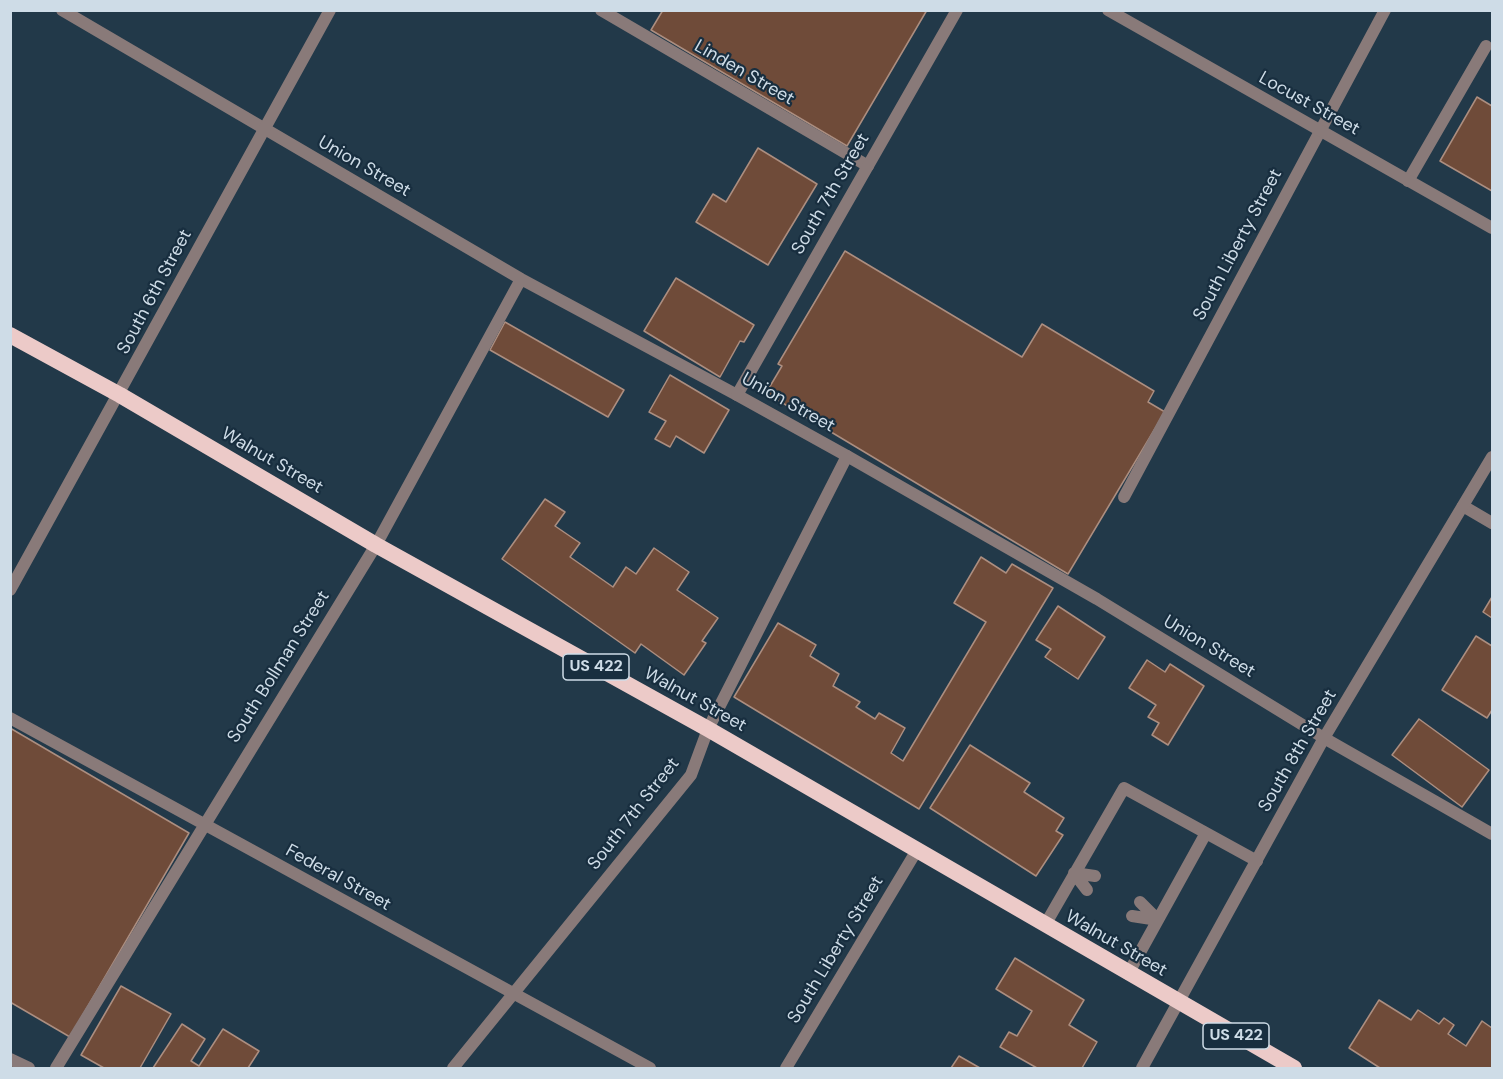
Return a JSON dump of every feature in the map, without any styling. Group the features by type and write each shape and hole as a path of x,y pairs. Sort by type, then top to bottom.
{"highway":[{"name":"Walnut Street","path":"10,335 120,395 376,545 708,729 1178,1003 1294,1068"}],"street":[{"name":"Union Street","path":"62,10 521,279 847,456 1097,599 1324,738 1492,834"},
{"name":"South 6th Street","path":"10,590 120,395 263,129 330,10"},
{"name":"Linden Street","path":"601,10 618,15 868,166"},
{"name":"South 7th Street","path":"737,395 957,10"},
{"name":"Locust Street","path":"1108,10 1492,228"},
{"name":"South Liberty Street","path":"1124,497 1385,10"},
{"path":"1408,181 1486,46"},
{"name":"South Bollman Street","path":"56,1068 376,545 521,279"},
{"name":"South 7th Street","path":"453,1068 691,775 708,729 847,456"},
{"name":"South 8th Street","path":"1142,1068 1324,738 1492,457"},
{"path":"1463,506 1492,523"},
{"name":"Federal Street","path":"10,718 650,1068"},
{"path":"1045,925 1124,788 1257,861"},
{"path":"1128,974 1206,833"},
{"name":"South Liberty Street","path":"786,1068 918,850"},
{"path":"1074,873 1095,876"},
{"path":"1074,873 1087,890"},
{"path":"1140,902 1158,920"},
{"path":"1132,916 1158,920"},
{"path":"10,1059 29,1068"}],"building":[{"path":"663,10 927,10 847,146 651,30"},
{"path":"1477,97 1492,106 1492,191 1440,161"},
{"path":"758,148 817,184 768,265 696,222 713,194 726,202"},
{"path":"845,251 1022,357 1042,324 1154,391 1148,402 1165,412 1068,574 766,393 782,366 778,364"},
{"path":"676,278 754,325 744,342 740,341 720,377 644,331"},
{"path":"505,322 624,390 608,417 490,350"},
{"path":"670,375 729,410 704,453 676,436 670,447 655,439 666,421 649,412"},
{"path":"545,499 565,512 555,526 580,543 570,557 613,587 626,567 636,574 654,548 689,572 677,590 718,618 702,641 706,643 684,675 641,644 635,653 502,559"},
{"path":"981,557 1006,573 1012,564 1053,588 919,809 734,697 778,623 816,645 810,656 839,674 833,686 860,702 856,707 875,719 879,713 905,728 891,753 903,761 986,622 954,603"},
{"path":"1492,597 1492,618 1483,612"},
{"path":"1058,606 1105,637 1078,679 1045,657 1051,649 1036,640"},
{"path":"1476,636 1492,646 1492,710 1487,718 1442,690"},
{"path":"1147,660 1165,672 1170,664 1204,686 1168,745 1152,735 1159,723 1148,717 1156,705 1129,688"},
{"path":"1419,719 1489,770 1462,807 1392,755"},
{"path":"10,728 189,833 70,1037 10,1002"},
{"path":"970,745 1030,783 1024,792 1064,818 1056,831 1063,835 1036,876 930,808"},
{"path":"1015,958 1084,1000 1069,1025 1097,1042 1082,1068 1037,1068 1000,1047 1009,1032 1017,1036 1032,1011 996,989"},
{"path":"121,986 171,1014 140,1068 104,1068 81,1055"},
{"path":"1379,1000 1411,1020 1418,1010 1439,1024 1444,1018 1454,1025 1448,1034 1466,1046 1482,1021 1492,1028 1492,1068 1380,1068 1349,1048"},
{"path":"182,1024 205,1039 191,1061 199,1066 223,1029 259,1051 248,1068 153,1068"},
{"path":"959,1056 980,1068 951,1068"}]}
